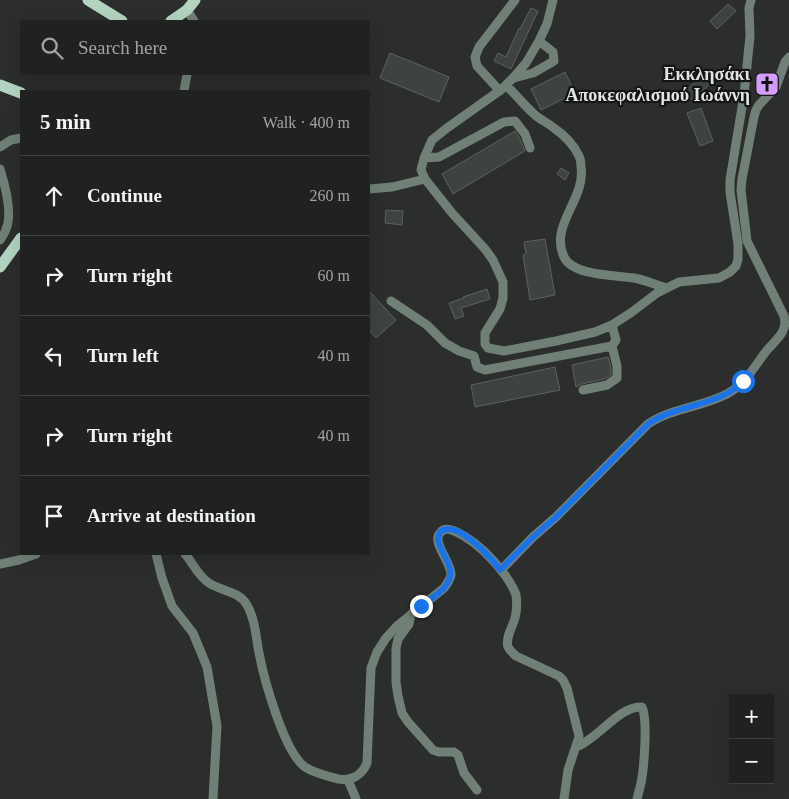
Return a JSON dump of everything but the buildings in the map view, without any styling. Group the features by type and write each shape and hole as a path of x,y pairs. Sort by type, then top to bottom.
{"main road":[{"path":"88,0 120,20"},
{"path":"173,20 187,10 195,0"},
{"path":"0,85 20,93"},
{"path":"0,267 20,239"}],"street":[{"path":"516,0 479,47 475,57 478,66 536,115 555,128 572,145 580,158 582,172 580,189 562,229 560,243 563,257 569,265 579,271 636,279 666,288"},
{"path":"488,348 485,344 485,333 500,309 503,298 503,282 486,249 452,212 425,179 421,170 432,140 503,88 526,63 547,24 553,0"},
{"path":"391,301 427,325 445,343 459,351 474,356 488,348 504,351 595,332 612,325 657,293 679,282 719,278 730,272 736,266 738,259 738,244 730,180 744,95 750,36 750,4 741,0"},
{"path":"187,10 193,20"},
{"path":"514,78 534,73 554,61 553,52 539,41"},
{"path":"500,570 556,517 648,424 669,413 721,396 736,388 754,370 784,331 784,316 748,240 741,190 744,165 756,110 776,87 785,62 789,57"},
{"path":"184,90 187,75"},
{"path":"424,158 439,157 504,122 515,121 525,134 530,148"},
{"path":"0,148 11,140 20,138"},
{"path":"0,169 9,212 7,228 0,240"},
{"path":"370,189 392,187 425,179"},
{"path":"474,356 477,367 485,370 612,346 616,340 612,325"},
{"path":"543,344 546,358"},
{"path":"582,390 607,385 617,378 617,366 612,346"},
{"path":"186,555 202,578 209,584 238,595 252,613 260,659 270,694 282,731 297,760 306,768 316,772 348,780 364,770 368,762 371,668 378,652 386,638 397,626 444,588 451,576 450,568 438,540 438,535 442,531 449,529 470,539 486,552 510,583 515,593 517,606 508,648 516,656 554,672 563,680 567,688 579,736 568,770 564,799"},
{"path":"0,564 33,555"},
{"path":"156,555 172,606 193,633 207,667 217,726 213,799"},
{"path":"412,614 409,624 398,639 396,648 396,682 402,713 433,750 454,752 458,755 464,773 477,790"},
{"path":"576,747 585,744 624,712 642,707 644,748 641,783 637,799"},
{"path":"348,780 356,799"}],"place":[{"name":"Εκκλησάκι Αποκεφαλισμού Ιωάννη","path":"767,84"}],"route":[{"path":"421,606 444,588 451,576 450,568 438,540 438,535 442,531 449,529 470,539 486,552 500,570 556,517 648,424 669,413 728,393 743,381"}]}
